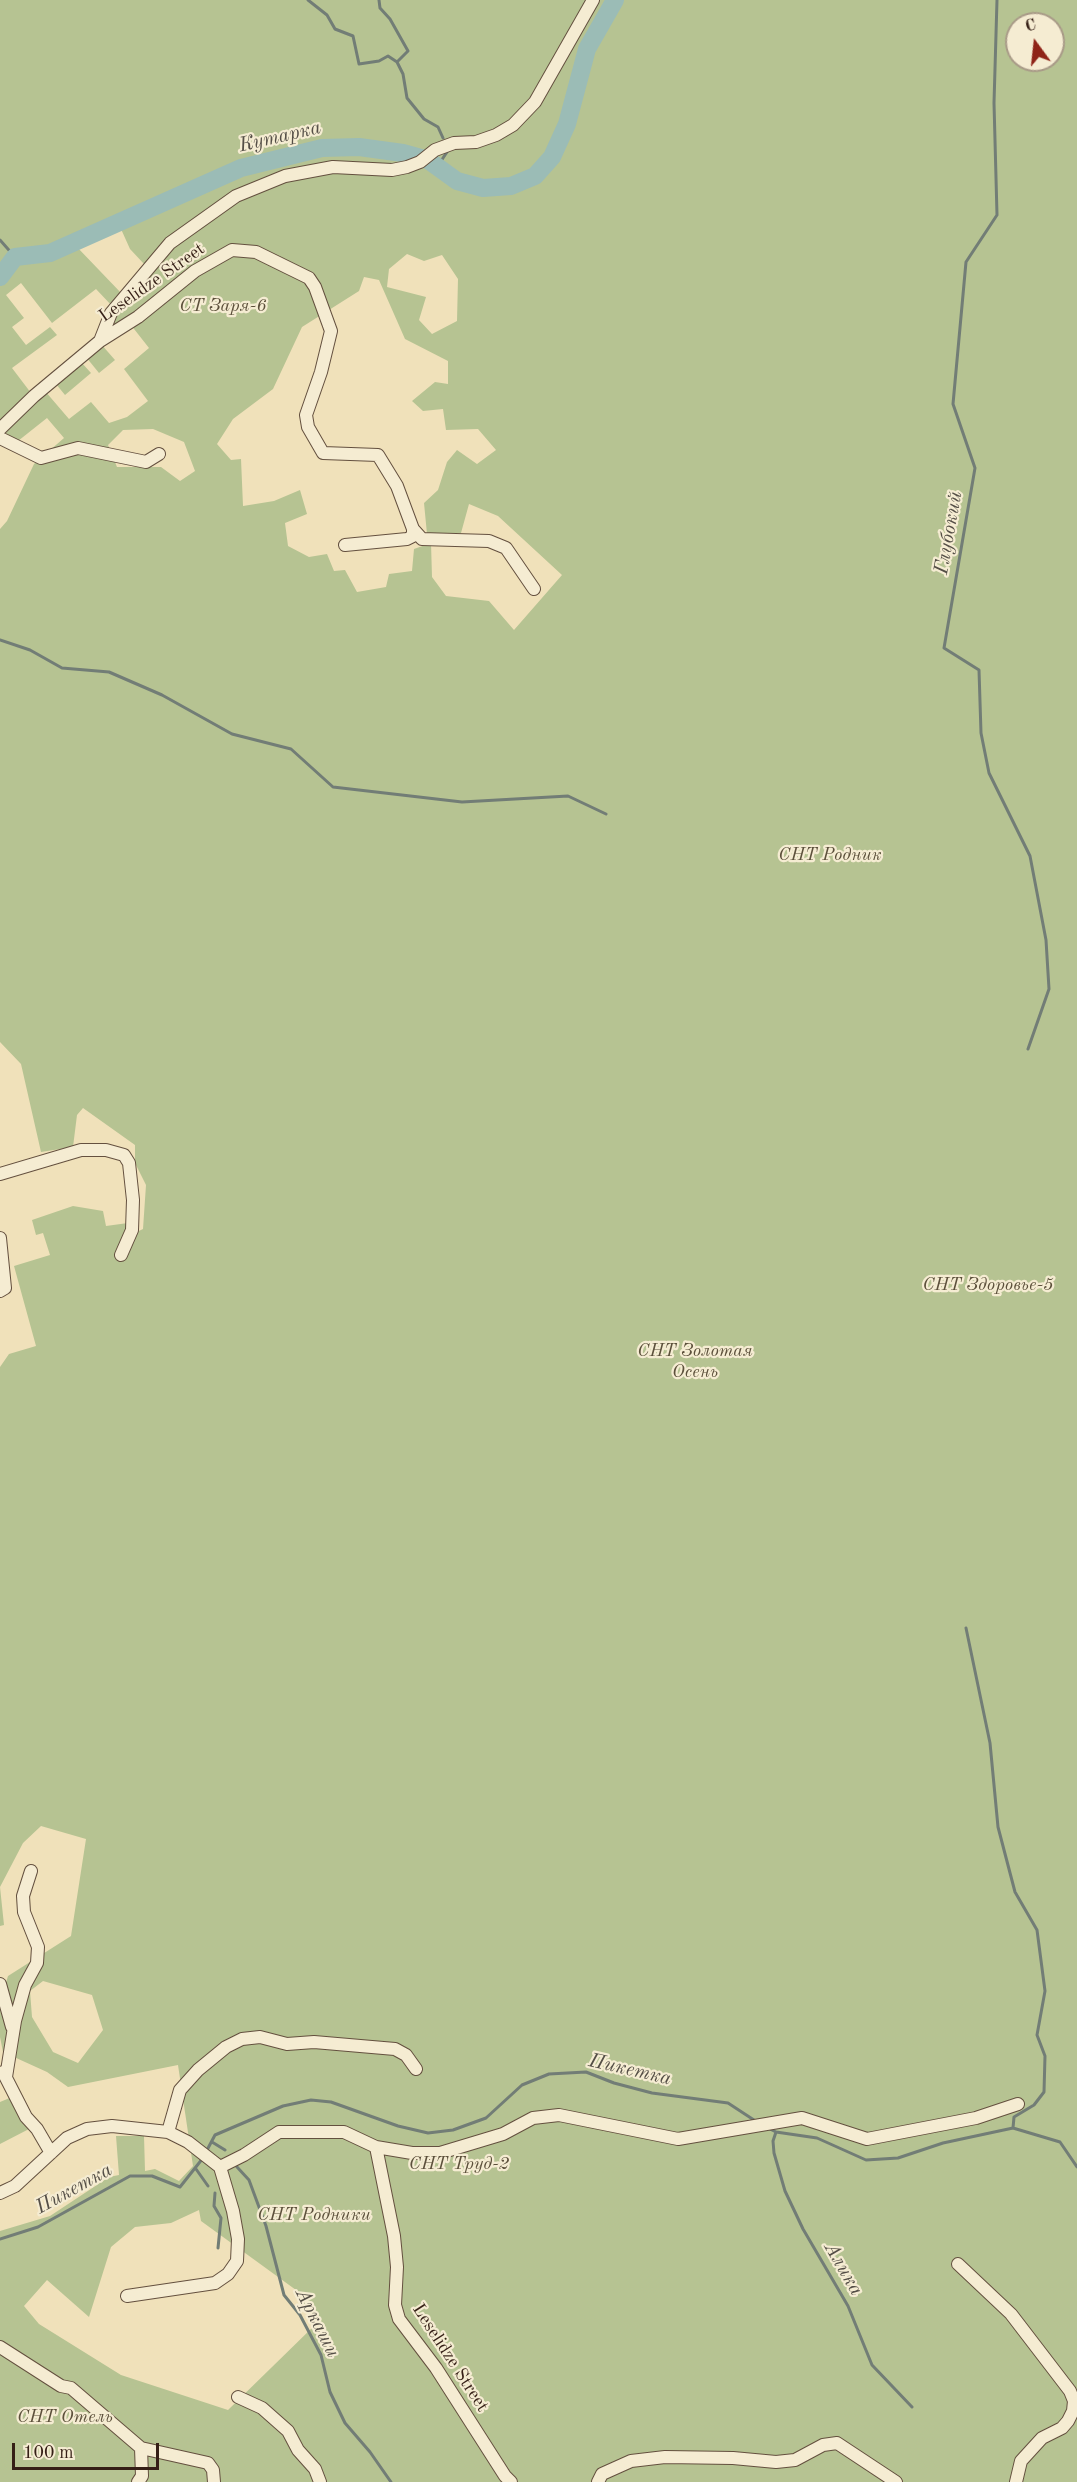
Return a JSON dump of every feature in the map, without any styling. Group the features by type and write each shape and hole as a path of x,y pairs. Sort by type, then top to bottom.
{"street":[{"path":"100,341 111,313 170,243 236,196 285,176 333,167 392,170 423,159 446,145 476,142 496,135 513,125 535,102 593,0"},
{"name":"Leselidze Street","path":"0,429 34,396 100,341 138,317 195,271 232,250 256,252 309,278 315,287 331,331 321,372 306,415 308,428 323,453 378,455 397,486 413,529"},
{"path":"0,438 41,458 78,448 146,462 159,454"},
{"path":"345,545 407,539 413,536 413,529"},
{"path":"413,529 422,539 489,541 506,548 534,589"},
{"path":"0,1174 81,1150 106,1150 124,1155 129,1163 133,1210 132,1230 121,1255"},
{"path":"0,1238 5,1288 0,1291"},
{"path":"6,2078 13,2031 25,1985 37,1964 38,1947 23,1896 31,1871"},
{"path":"0,1984 13,2031"},
{"path":"168,2132 180,2090 198,2070 226,2047 242,2039 260,2037 287,2044 326,2043 395,2049 406,2055 416,2069"},
{"path":"0,2066 26,2117 37,2129 51,2153"},
{"path":"220,2167 244,2155 279,2132 344,2132 376,2147 412,2153 440,2153 503,2134 533,2118 559,2115 678,2139 802,2118 867,2139 976,2118 1018,2104"},
{"path":"0,2193 15,2186 67,2138 87,2129 111,2126 168,2132 203,2153 220,2167 233,2211 238,2239 237,2261 228,2274 215,2283 127,2296"},
{"name":"Leselidze Street","path":"376,2147 394,2236 397,2267 395,2305 399,2319 436,2368 511,2482"},
{"path":"958,2264 1011,2314 1070,2391 1074,2400 1073,2411 1068,2421 1062,2428 1042,2438 1022,2461 1016,2482"},
{"path":"0,2347 61,2386 71,2388 141,2448 208,2463 213,2470 214,2482"},
{"path":"238,2397 262,2408 288,2431 298,2450 315,2469 320,2482"},
{"path":"598,2482 602,2474 631,2461 664,2457 785,2461 804,2457 823,2445 837,2443 896,2482"},
{"path":"138,2482 142,2476 141,2448"}],"green space":[{"path":"0,0 1077,0 1077,2482 0,2482 0,2231 50,2216 109,2177 119,2175 116,2136 144,2136 145,2171 155,2169 179,2181 193,2166 178,2065 68,2087 47,2072 3,2052 0,2037 0,2002 8,1976 71,1936 86,1839 41,1826 23,1843 0,1887 0,1367 9,1354 36,1346 14,1266 50,1255 43,1233 36,1235 32,1220 73,1206 103,1211 106,1226 128,1223 126,1237 143,1229 146,1185 135,1163 135,1145 83,1108 77,1115 73,1147 41,1152 21,1064 0,1042 0,529 7,521 34,464 64,438 47,418 18,441 4,432 45,391 69,419 91,402 109,423 127,417 148,401 124,369 149,348 127,320 108,334 113,315 176,246 194,234 145,265 130,249 121,229 76,246 123,295 113,307 96,289 52,323 21,283 6,295 24,318 12,327 26,345 50,327 57,335 12,368 31,393 0,422","holes":["407,254 424,261 442,255 458,279 457,321 432,334 419,320 426,297 387,287 389,269","364,277 379,280 405,339 448,361 448,384 435,382 412,401 423,411 443,409 446,430 478,429 496,450 477,464 457,450 447,462 438,490 424,503 427,534 461,533 469,504 498,516 562,575 514,630 489,601 446,596 432,577 431,543 414,549 412,571 389,574 386,587 357,592 345,570 334,571 327,554 309,557 288,546 285,523 307,514 300,490 274,501 243,506 241,459 231,460 217,444 233,419 273,389 302,327 359,291","153,429 184,442 195,471 180,481 161,467 117,467 108,445 123,430","43,1981 92,1995 103,2030 78,2063 53,2052 32,2017 30,1991","199,2210 201,2221 296,2290 315,2325 228,2410 121,2375 39,2324 24,2306 47,2280 89,2317 111,2247 135,2227 171,2223"]},
{"path":"101,344 115,360 99,373 86,357"},
{"path":"81,362 91,373 65,395 56,384"},
{"path":"0,1887 4,1925 0,1926"},
{"path":"12,2097 29,2129 0,2144 0,2102"}],"waterway":[{"path":"308,0 327,15 335,29 353,36 359,64 379,61 388,56 397,62"},
{"path":"379,0 380,8 390,19 408,51 397,62 403,74 407,98 424,119 438,127 443,138"},
{"name":"Кутарка","path":"0,277 15,257 50,253 241,168 322,148 359,147 403,153 428,160 457,181 483,188 511,186 535,176 552,157 567,124 587,49 615,0"},
{"name":"Глубокий","path":"997,0 994,103 997,215 966,262 953,404 975,468 944,648 979,670 981,733 989,773 1030,856 1046,940 1049,989 1028,1049"},
{"path":"437,167 447,152"},
{"path":"0,240 15,257"},
{"path":"0,640 30,650 62,668 109,672 162,695 232,734 291,749 333,787 462,802 568,796 606,814"},
{"path":"966,1628 990,1743 998,1827 1015,1892 1037,1930 1045,1991 1037,2035 1045,2056 1044,2092 1034,2105 1014,2117 1013,2128"},
{"name":"Пикетка","path":"206,2152 215,2135 283,2106 311,2100 331,2102 398,2126 428,2133 453,2130 486,2118 522,2085 549,2074 586,2072 614,2083 652,2093 728,2103 757,2122"},
{"name":"Пикетка","path":"768,2128 776,2132 817,2138 866,2160 898,2158 943,2143 1013,2128 1060,2142 1077,2167"},
{"name":"Алика","path":"776,2132 773,2141 774,2153 785,2191 803,2229 848,2306 872,2365 912,2407"},
{"path":"212,2142 225,2150"},
{"name":"Пикетка","path":"0,2239 38,2227 130,2176 152,2176 180,2187 203,2158"},
{"name":"Аркаши","path":"237,2167 249,2180 266,2226 284,2295 300,2315 321,2355 330,2392 345,2423 370,2452 391,2482"},
{"path":"196,2169 208,2186"},
{"path":"215,2193 214,2206 221,2218 218,2248"}],"park label":[{"name":"СТ Заря-6","path":"223,306"},
{"name":"СНТ Родник","path":"830,855"},
{"name":"СНТ Здоровье-5","path":"988,1285"},
{"name":"СНТ Золотая Осень","path":"695,1361"},
{"name":"СНТ Труд-2","path":"459,2164"},
{"name":"СНТ Родники","path":"314,2215"},
{"name":"СНТ Отель","path":"65,2417"}]}
